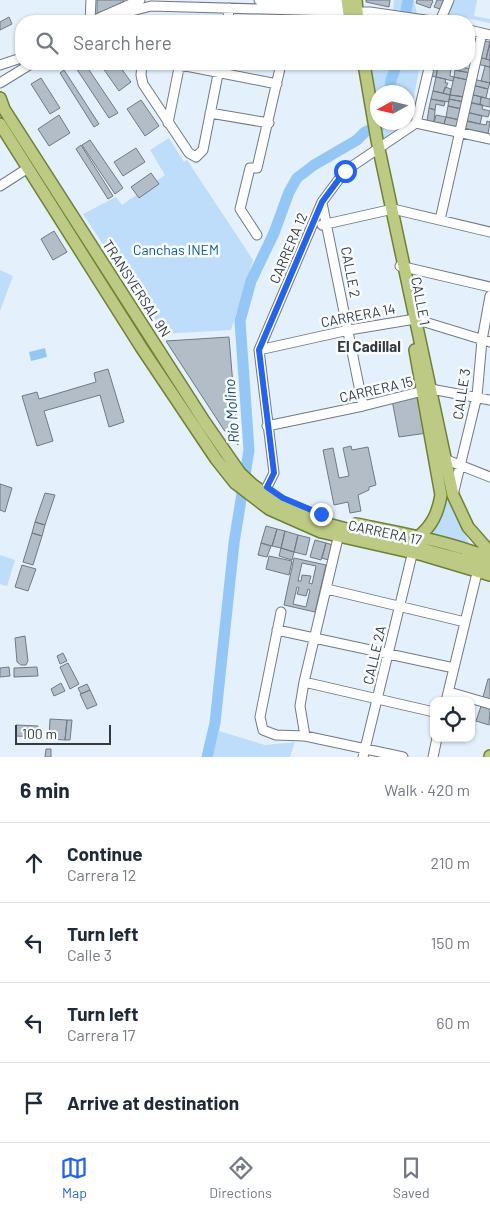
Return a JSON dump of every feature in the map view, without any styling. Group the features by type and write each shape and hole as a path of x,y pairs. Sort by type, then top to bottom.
{"main road":[{"name":"CALLE 1","path":"358,70 370,116"},
{"name":"CALLE 1","path":"365,70 370,116"},
{"name":"TRANSVERSAL 9N","path":"2,101 4,110 240,474 257,487"},
{"name":"TRANSVERSAL 9N","path":"0,124 25,170 216,459 257,487"},
{"name":"CALLE 1","path":"373,130 440,459 453,496 468,527 490,552"},
{"path":"0,134 25,170"},
{"name":"CALLE 1","path":"418,537 429,528 440,505 440,459"},
{"name":"CARRERA 17","path":"257,487 338,520 418,537 474,551 490,558"},
{"name":"CARRERA 17","path":"257,487 277,514 338,538 423,555 490,575"},
{"name":"CARRERA 17","path":"257,487 283,506 324,523 490,567"},
{"path":"338,538 341,541 490,580"}],"street":[{"path":"91,0 91,15"},
{"path":"105,15 140,0"},
{"path":"259,0 400,15"},
{"path":"442,15 448,0"},
{"path":"123,15 152,3 229,8 352,9"},
{"path":"228,15 229,8"},
{"path":"440,220 460,132 486,34"},
{"path":"0,64 15,60"},
{"path":"0,83 21,70"},
{"path":"141,70 144,84 168,123 189,153 196,157 203,150 219,70"},
{"path":"168,123 180,70"},
{"path":"202,70 277,84"},
{"path":"257,234 240,209 250,168 257,168 280,70"},
{"path":"416,123 429,70"},
{"path":"210,113 269,123"},
{"path":"376,145 416,123 490,138"},
{"name":"CARRERA 12","path":"259,350 322,202 345,171 376,145"},
{"path":"0,186 25,170"},
{"name":"CALLE 2","path":"322,202 328,223 363,406"},
{"path":"312,228 390,210 490,232"},
{"path":"402,266 490,287"},
{"name":"CALLE 3","path":"453,496 462,466 477,396 486,340 490,296"},
{"name":"CARRERA 14","path":"259,350 349,330 412,319 486,340"},
{"path":"257,487 274,473 259,350"},
{"name":"CARRERA 15","path":"267,426 363,406 426,390 477,396 490,400"},
{"path":"440,459 490,477"},
{"path":"305,736 300,706 304,682 338,538"},
{"name":"CALLE 2A","path":"364,753 390,654 399,605 411,559"},
{"path":"476,577 447,696 490,704"},
{"path":"327,589 465,622"},
{"path":"281,612 260,717 261,727 268,733 276,735 305,736 364,753 403,757"},
{"path":"277,630 315,636 454,668"},
{"path":"304,682 430,711"},
{"path":"433,757 436,742"}],"green space":[{"path":"394,0 414,0 417,14 393,12"},
{"path":"452,0 477,0 474,15 446,15"},
{"path":"475,16 490,19 490,23 475,20"},
{"path":"368,70 419,70 415,91 415,85 371,85"},
{"path":"0,112 234,475 126,316 0,119"},
{"path":"379,130 395,130 383,139 380,138"},
{"name":"Canchas INEM","path":"169,138 184,162 187,160 253,260 231,330 162,334 83,214 116,197 122,205 165,175 150,150"},
{"path":"0,270 13,276 0,311"},
{"path":"445,479 470,546 431,534 446,503"},
{"path":"0,555 15,560 7,586 0,584"},
{"path":"219,731 265,745 295,742 290,757 212,757"}],"shaded area":[{"path":"45,348 47,357 31,361 29,352"}],"building":[{"path":"97,0 124,0 124,1 97,15"},
{"path":"366,0 390,0 389,7 366,2"},
{"path":"417,0 433,1 430,8 416,3"},
{"path":"437,0 446,0 443,10 434,7"},
{"path":"9,17 12,24 0,30 0,22"},
{"path":"475,39 478,39 475,52"},
{"path":"482,40 490,42 486,59 478,57"},
{"path":"490,42 490,60 486,59"},
{"path":"478,57 490,60 490,67 477,64"},
{"path":"485,66 490,67 490,83 481,81"},
{"path":"64,70 99,124 94,127 60,73"},
{"path":"77,70 89,70 118,113 109,118"},
{"path":"104,70 122,70 131,82 119,91"},
{"path":"432,70 437,70 436,77 431,76"},
{"path":"437,70 451,70 450,76 454,77 453,81 436,77"},
{"path":"455,70 471,70 470,73"},
{"path":"455,70 470,73 468,80 454,77"},
{"path":"436,77 446,79 445,83 448,83 443,93 433,91"},
{"path":"454,77 468,80 465,97 450,95"},
{"path":"41,78 60,108 50,114 31,84"},
{"path":"473,79 490,83 488,89 472,85"},
{"path":"472,85 488,89 486,98 470,94"},
{"path":"445,87 451,89 450,95 443,93"},
{"path":"433,91 450,95 449,102 431,99"},
{"path":"470,94 481,97 480,105 468,102"},
{"path":"450,95 465,97 464,102 449,99"},
{"path":"481,97 490,99 490,107 480,105"},
{"path":"431,99 445,102 444,106 436,104 435,110 429,108"},
{"path":"449,99 464,102 462,109 448,106"},
{"path":"141,100 159,126 145,136 127,109"},
{"path":"468,102 483,105 482,109 490,111 488,117 466,112"},
{"path":"448,106 462,109 460,120 446,117"},
{"path":"429,108 435,110 434,122 427,121"},
{"path":"466,112 482,116 480,124 464,120"},
{"path":"59,115 70,133 49,146 38,129"},
{"path":"436,115 446,117 444,124 434,122"},
{"path":"446,117 460,120 458,129 444,124"},
{"path":"465,121 486,125 487,121 490,122 488,134 463,128"},
{"path":"90,140 123,188 115,194 82,145"},
{"path":"81,145 113,196 108,199 76,149"},
{"path":"136,148 145,162 123,176 114,162"},
{"path":"151,173 159,184 139,198 131,187"},
{"path":"54,231 67,252 53,260 41,239"},
{"path":"229,337 238,445 224,430 166,341"},
{"path":"108,369 124,422 109,427 100,395 44,411 53,441 37,446 22,396 37,392 39,399 96,382 94,373"},
{"path":"419,395 427,433 399,437 392,400"},
{"path":"351,446 352,450 368,447 376,485 369,487 369,490 358,495 361,511 350,513 348,502 334,505 323,450 333,448 339,478 349,476 343,448"},
{"path":"0,484 12,488 5,512 0,510"},
{"path":"45,493 55,495 45,525 35,522"},
{"path":"35,522 45,525 42,536 32,533"},
{"path":"266,526 277,529 272,546 261,543"},
{"path":"277,529 285,531 281,548 272,546"},
{"path":"285,531 298,535 294,552 281,548"},
{"path":"32,533 42,536 33,565 23,562"},
{"path":"298,535 310,538 306,555 294,552"},
{"path":"315,540 326,543 321,560 310,557"},
{"path":"261,543 271,546 267,557 258,555"},
{"path":"326,543 333,545 328,560 322,558"},
{"path":"281,548 294,552 292,560 279,556"},
{"path":"269,556 292,561 289,575 266,569"},
{"path":"294,558 326,565 315,612 284,605","holes":["302,563 316,566 312,584 309,583 311,576 302,575 301,581 298,581","297,587 299,588 297,594 306,596 308,589 310,590 306,607 293,604"]},
{"path":"22,565 36,569 28,591 15,587"},
{"path":"25,636 28,661 26,665 21,665 17,662 15,638"},
{"path":"63,653 67,661 60,664 57,656"},
{"path":"68,663 79,684 70,689 60,667"},
{"path":"9,667 10,676 0,677 0,668"},
{"path":"37,667 38,676 14,677 14,668"},
{"path":"488,679 490,679 490,699 483,697"},
{"path":"61,683 65,691 54,696 51,689"},
{"path":"87,684 90,690 81,694 78,688"},
{"path":"90,690 97,705 87,709 80,694"},
{"path":"481,706 490,709 489,725 476,721"},
{"path":"50,719 67,720 65,740 49,739"},
{"path":"67,720 72,720 70,740 65,740"},
{"path":"16,725 38,726 37,737 16,736"},
{"path":"46,749 51,749 51,757 45,757"}],"waterway":[{"name":"Río Molino","path":"405,15 408,0"},
{"name":"Río Molino","path":"391,85 395,70"},
{"name":"Río Molino","path":"207,757 215,723 234,543 249,450 240,321 251,281 274,233 289,192 297,178 370,130"}],"district":[{"name":"El Cadillal","path":"369,346"}],"route":[{"path":"321,514 283,498 267,487 274,473 259,350 322,202 345,171"}]}
